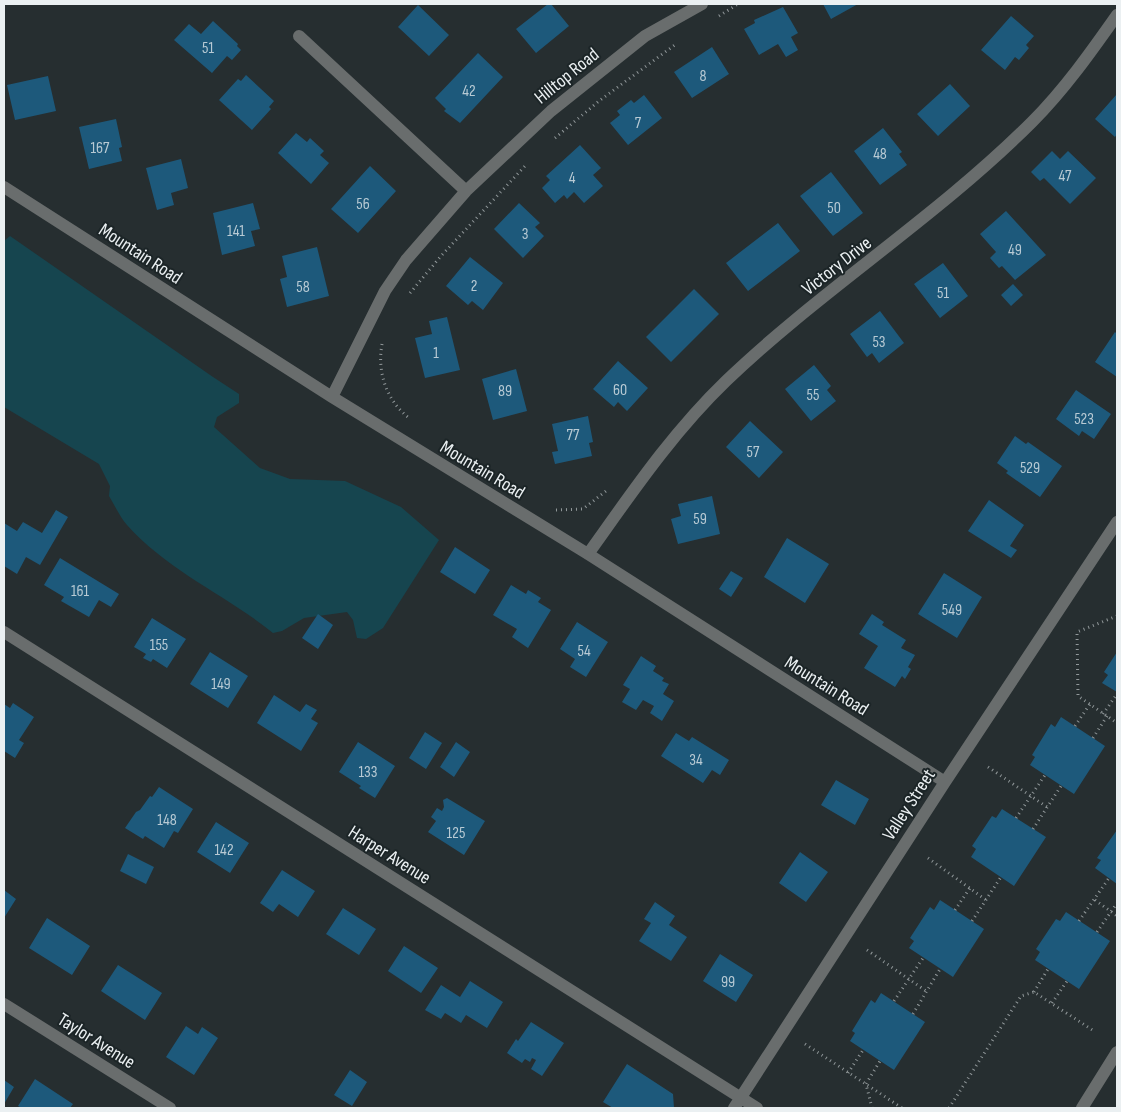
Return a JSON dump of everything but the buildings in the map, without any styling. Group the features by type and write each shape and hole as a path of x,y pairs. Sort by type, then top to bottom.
{"street":[{"name":"Hilltop Road","path":"332,398 385,291 406,260 466,191 551,111 637,42 702,4"},
{"name":"Victory Drive","path":"588,554 643,475 683,426 726,381 791,325 929,214 1032,122 1079,68 1117,15"},
{"path":"299,36 466,191"},
{"name":"Mountain Road","path":"4,187 332,398 588,554 945,782"},
{"name":"Valley Street","path":"737,1103 945,782 1117,522"},
{"name":"Harper Avenue","path":"4,632 737,1103 757,1108"},
{"name":"Taylor Avenue","path":"4,1004 170,1108"},
{"path":"1082,1108 1117,1052"}],"path":[{"path":"714,19 738,4"},
{"path":"554,138 636,72 682,40"},
{"path":"407,296 441,256 526,165"},
{"path":"383,341 380,358 386,390 394,405 415,422"},
{"path":"553,510 583,509 597,500 611,484"},
{"path":"1117,616 1077,632 1078,696 1117,724"},
{"path":"1093,738 1117,694"},
{"path":"1075,726 1090,704"},
{"path":"988,767 1047,807"},
{"path":"1016,818 1045,775"},
{"path":"1032,829 1061,786"},
{"path":"928,858 986,900"},
{"path":"972,921 1001,876"},
{"path":"1080,921 1109,878"},
{"path":"955,910 970,888"},
{"path":"1095,900 1117,916"},
{"path":"1097,932 1117,903"},
{"path":"867,950 926,991"},
{"path":"894,1001 923,958"},
{"path":"912,1014 940,969"},
{"path":"949,1108 1021,996 1034,992 1048,969"},
{"path":"1052,1003 1067,981"},
{"path":"1034,992 1094,1031"},
{"path":"805,1044 902,1108"},
{"path":"848,1073 863,1050"},
{"path":"872,1108 866,1084 880,1061"}],"shaded area":[{"path":"10,236 239,394 239,403 217,417 214,427 260,468 290,479 345,481 401,507 439,540 383,628 366,639 357,638 353,620 347,612 304,618 282,631 273,633 160,556 143,541 127,525 109,496 110,486 99,464 4,407 4,241"}]}
